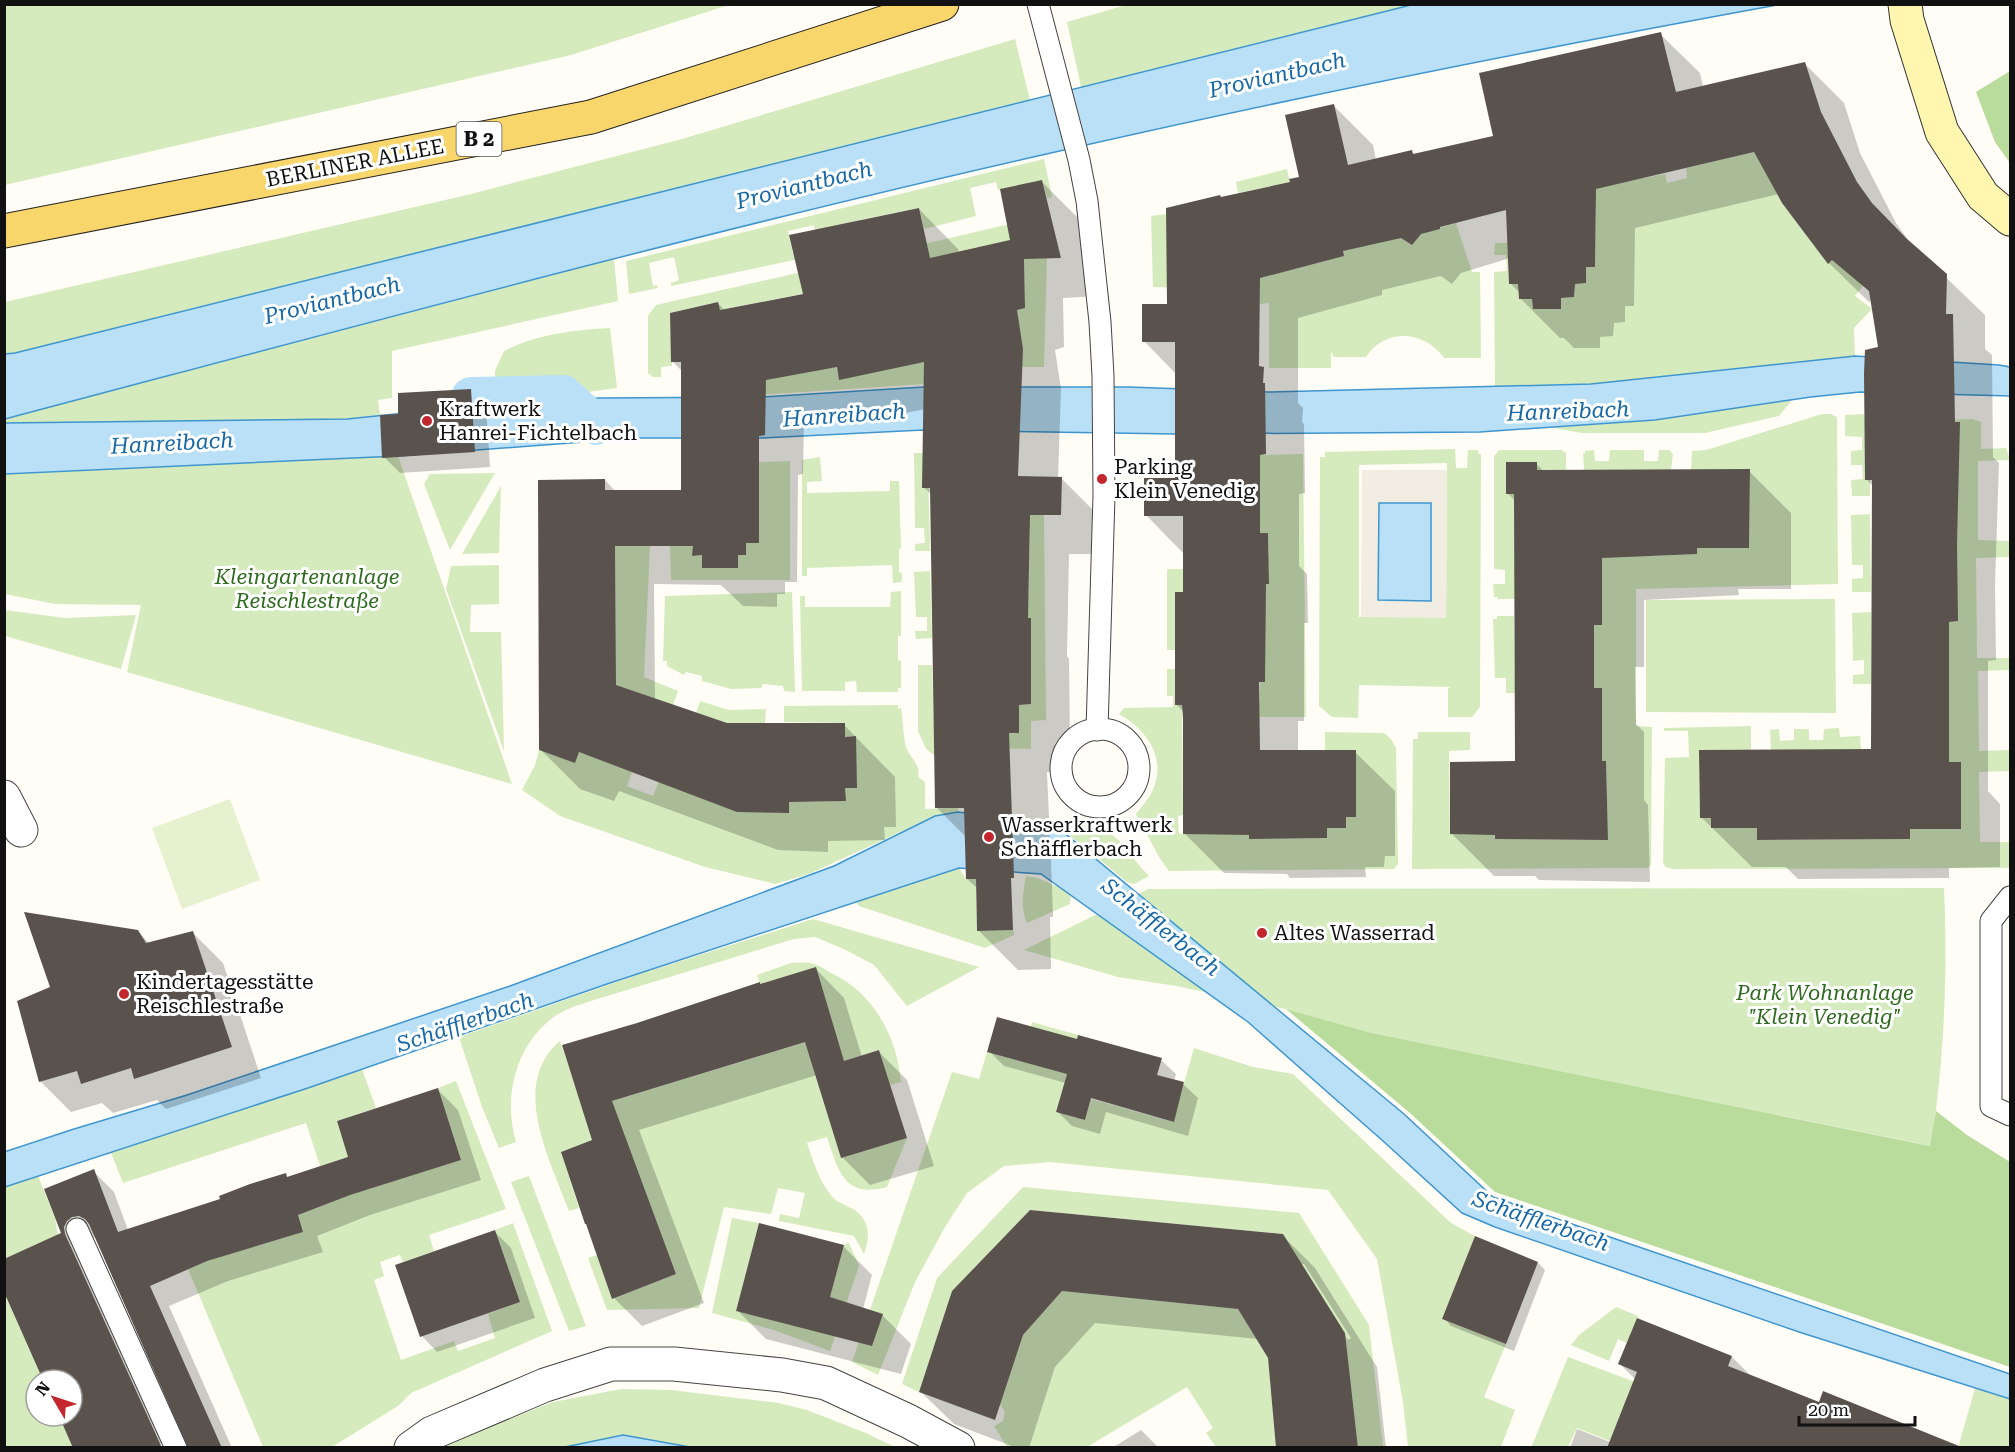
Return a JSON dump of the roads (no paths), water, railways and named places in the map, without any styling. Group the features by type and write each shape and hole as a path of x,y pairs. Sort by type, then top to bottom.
{"main road":[{"name":"BERLINER ALLEE","path":"4,231 591,117 942,4"}],"street":[{"path":"1905,4 1907,20 1942,132 1983,196 2010,219"},
{"path":"4,797 21,830"},
{"path":"411,1448 432,1433 545,1385 611,1364 700,1366 782,1375 826,1383 908,1421 958,1448"}],"lane":[{"path":"1041,13 1080,160 1087,201 1100,322 1104,496 1097,730"},
{"path":"2010,897 1991,921 1991,1106 2010,1115"},
{"path":"77,1229 176,1448"}],"water":[{"name":"Proviantbach","path":"1411,5 1777,5 1500,57 1316,95 912,185 522,282 5,419 5,354"},
{"path":"1855,356 2010,367 2010,396 1860,392 1655,420 1480,432 1175,434 923,430 763,438 636,438 398,456 5,474 4,423 347,419 492,404 599,398 761,397 924,387 1129,387 1268,392 1591,384"},
{"path":"1379,503 1431,503 1431,601 1378,600"},
{"name":"Schäfflerbach","path":"958,812 1056,826 1404,1114 1493,1197 2010,1374 2010,1399 1799,1332 1495,1227 1462,1213 1248,1022 1041,874 959,868 607,984 308,1088 5,1187 4,1152 187,1095 510,986 834,866 935,816"},
{"path":"623,1435 690,1447 565,1447"}],"waterway":[{"name":"Hanreibach","path":"471,397 563,395 596,425"}],"place":[{"name":"Kraftwerk Hanrei-Fichtelbach","path":"427,421"},
{"name":"Parking Klein Venedig","path":"1102,479"},
{"name":"Wasserkraftwerk Schäfflerbach","path":"989,837"},
{"name":"Altes Wasserrad","path":"1262,933"},
{"name":"Kindertagesstätte Reischlestraße","path":"124,994"}],"park label":[{"name":"Kleingartenanlage Reischlestraße","path":"307,589"},
{"name":"Park Wohnanlage \"Klein Venedig\"","path":"1825,1005"}]}
